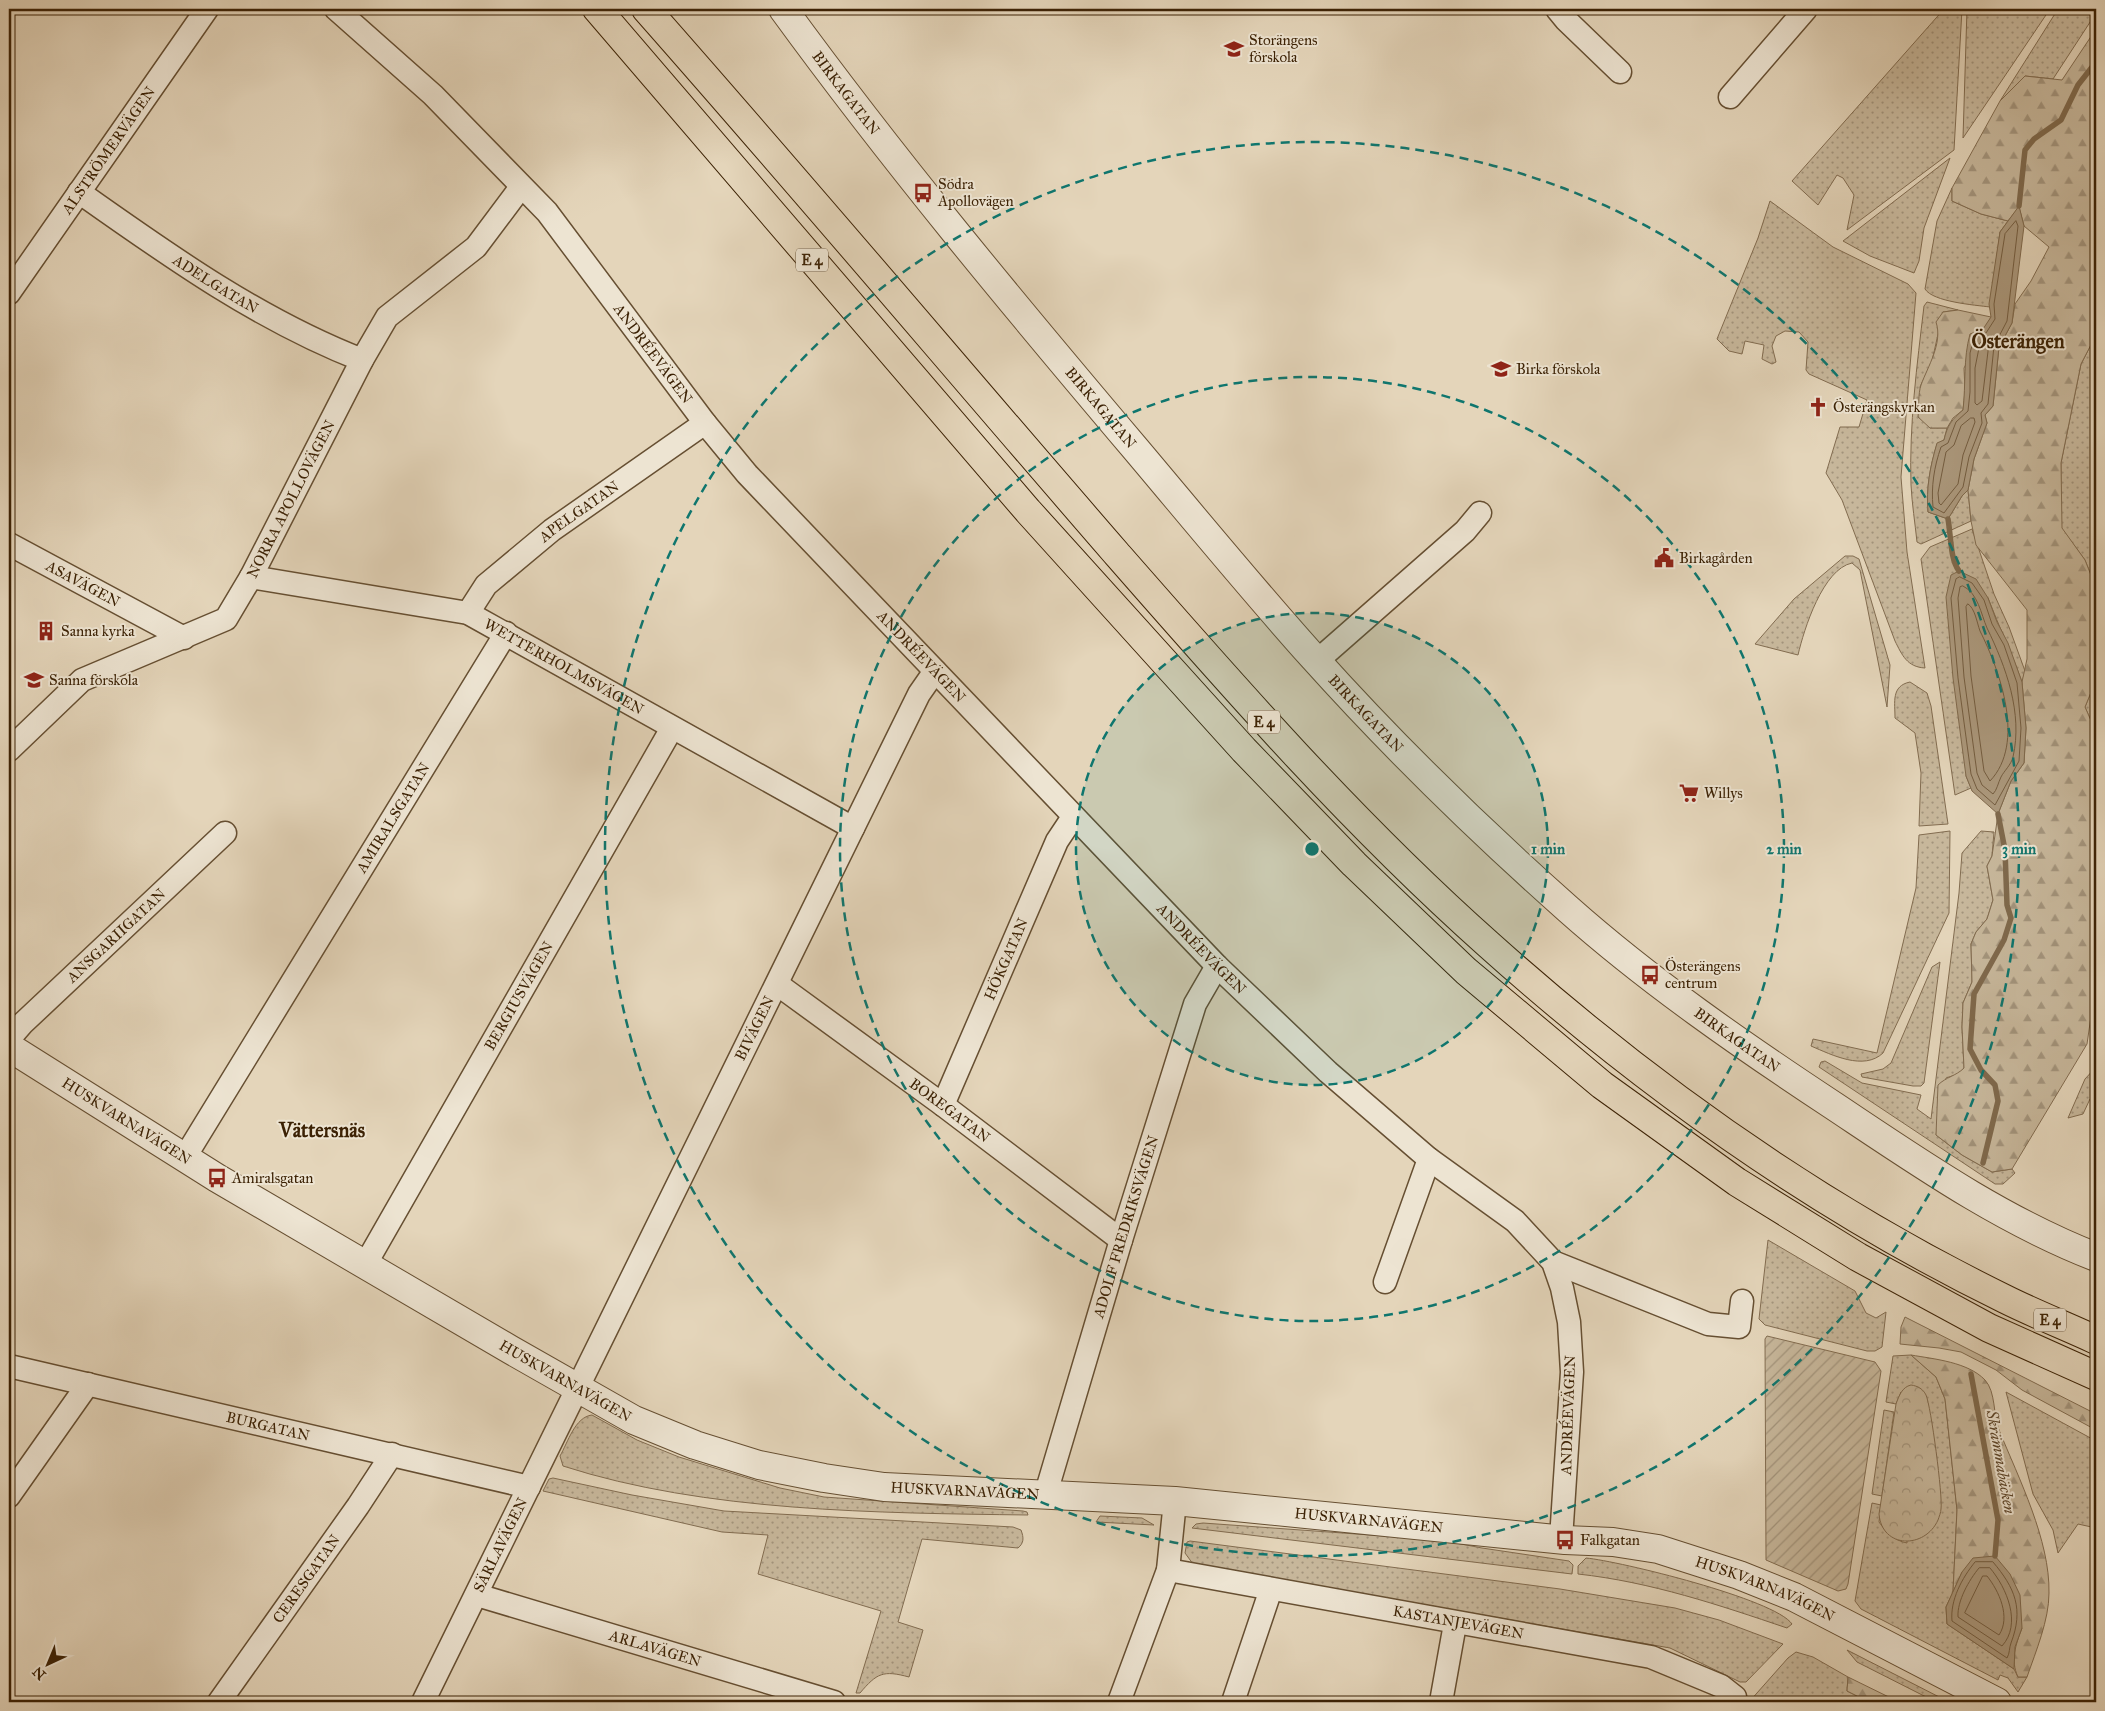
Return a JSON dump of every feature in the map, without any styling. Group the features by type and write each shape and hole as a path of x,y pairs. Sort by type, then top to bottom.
{"highway":[{"name":"E 4","path":"597,9 1034,518 1244,750 1354,864 1466,971 1602,1085 1737,1182 1867,1262 1989,1328 2096,1376"},
{"name":"E 4","path":"646,9 1268,727 1378,841 1488,945 1623,1058 1755,1154 1874,1228 2005,1299 2096,1340"}],"street":[{"name":"ALSTRÖMERVÄGEN","path":"9,293 207,9"},
{"name":"ANDRÉEVÄGEN","path":"336,9 433,95 546,212 705,423 782,514 1217,966 1328,1072 1428,1159 1515,1221 1553,1262 1562,1288 1569,1322 1572,1372 1562,1539"},
{"name":"BIRKAGATAN","path":"783,9 918,188 1254,590 1317,661 1455,804 1556,898 1678,998 1786,1075 1941,1178 2009,1218 2063,1244 2096,1257"},
{"path":"1557,9 1620,72"},
{"path":"1730,97 1806,9"},
{"name":"NORRA APOLLOVÄGEN","path":"9,750 82,680 184,638 226,618 251,577 362,360 387,318 476,247 521,187"},
{"name":"ADELGATAN","path":"78,192 182,265 318,343 362,360"},
{"name":"APELGATAN","path":"468,613 486,585 552,530 705,423"},
{"path":"1317,661 1465,531 1480,513"},
{"name":"ASAVÄGEN","path":"9,544 184,638"},
{"name":"WETTERHOLMSVÄGEN","path":"251,577 468,613 853,828"},
{"name":"AMIRALSGATAN","path":"185,1157 506,633"},
{"name":"BIVÄGEN","path":"577,1387 919,694 934,671"},
{"name":"BERGIUSVÄGEN","path":"365,1264 672,728"},
{"name":"HÖKGATAN","path":"943,1105 1057,841 1073,817"},
{"name":"ANSGARIIGATAN","path":"9,1039 225,833"},
{"name":"ADOLF FREDRIKSVÄGEN","path":"1046,1494 1121,1240 1195,1004 1217,966"},
{"name":"BOREGATAN","path":"777,984 943,1105 1121,1240"},
{"name":"HUSKVARNAVÄGEN","path":"9,1047 185,1157 577,1387 634,1420 695,1445 759,1465 824,1478 884,1487 1176,1501 1562,1539 1613,1542 1658,1549 1739,1574 1794,1597 1997,1702"},
{"path":"1385,1282 1428,1159"},
{"name":"ANDRÉEVÄGEN","path":"1553,1262 1708,1324 1739,1327 1742,1301"},
{"name":"BURGATAN","path":"9,1366 529,1487"},
{"path":"9,1496 88,1384"},
{"name":"SÄRLAVÄGEN","path":"423,1702 477,1596 577,1387"},
{"name":"CERESGATAN","path":"219,1702 358,1506 392,1454"},
{"path":"1119,1702 1168,1570 1176,1501"},
{"name":"KASTANJEVÄGEN","path":"1168,1570 1455,1624 1651,1657 1721,1686 1735,1697 1731,1702"},
{"path":"1233,1702 1271,1589"},
{"name":"ARLAVÄGEN","path":"477,1596 834,1702"},
{"path":"1441,1702 1455,1624"}],"green space":[{"path":"1944,9 1962,9 1954,150 1847,230 1854,195 1843,178 1837,175 1818,205 1792,181"},
{"path":"1967,9 2050,9 1963,138"},
{"path":"2058,9 2096,9 2096,13 2053,79 2025,76 2000,101"},
{"path":"2096,29 2096,168 2092,175 2096,194 2096,335 2081,364 2061,463 2062,528 2085,560 2096,588 2096,680 2085,707 2096,732 2096,982 2087,1044 2012,1169 1992,1172 1962,1155 1936,1135 1938,1085 1964,1068 1963,1003 1972,982 1971,944 1976,932 1987,919 1993,900 1987,866 1992,856 1998,814 2011,781 2024,763 2026,728 2022,682 2027,659 2027,610 1976,545 1968,490 1974,459 1987,423 1985,415 1993,406 1999,347 2012,323 2015,304 2031,281 2049,247 2024,226 2019,207 2008,221 1981,214 1952,201 1952,188 2000,101 2025,76 2062,80"},
{"path":"1950,158 1924,228 1919,261 1914,273 1870,256 1843,241"},
{"path":"1952,188 1952,201 1981,214 2008,221 2000,232 1990,307 1945,300 1936,297 1925,289 1937,221"},
{"path":"1770,201 1833,247 1908,284 1916,293 1901,477 1907,552 1925,668 1909,663 1895,641 1842,500 1826,473 1840,427 1859,427 1867,400 1809,374 1806,370 1808,342 1799,332 1785,331 1776,336 1772,346 1776,362 1772,364 1762,359 1764,345 1745,341 1742,354 1729,351 1717,339 1758,238"},
{"path":"1927,302 1958,310 1943,312 1932,361 1920,387 1930,428 1947,428 1944,440 1937,444 1932,461 1928,486 1928,512 1948,519 1962,496 1968,490 1971,521 1921,544 1917,542 1912,499 1911,440 1924,306"},
{"path":"1958,310 1991,317 1964,368 1965,391 1963,410 1953,418 1947,428 1930,428 1918,417 1920,389 1934,354 1938,338 1936,322 1943,312"},
{"path":"2096,335 2096,588 2085,560 2061,528 2061,463 2081,364"},
{"path":"1972,529 1994,594 2009,627 2025,671 2022,682 1988,598 1966,776 1971,788 1955,795 1921,559 1930,547"},
{"path":"1845,556 1853,556 1859,559 1890,665 1887,707 1860,570 1852,563 1832,576 1824,588 1810,616 1798,655 1755,644 1794,599"},
{"path":"2096,680 2096,732 2085,707"},
{"path":"1910,682 1927,693 1931,706 1948,824 1919,826 1921,773 1915,733 1895,718 1895,696 1897,691 1904,684"},
{"path":"1950,831 1949,913 1883,1053 1867,1061 1857,1061 1838,1057 1811,1046 1813,1039 1877,1053 1916,888 1919,835"},
{"path":"1981,831 1994,832 1992,856 1987,866 1993,900 1987,919 1976,932 1971,944 1972,982 1963,1003 1964,1068 1958,1074 1946,1078 1936,1135 1962,1155 1992,1172 2012,1169 2015,1173 2003,1184 1995,1184 1819,1067 1821,1062 1825,1061 1862,1083 1921,1095 1917,1109 1931,1119 1959,893 1962,853"},
{"path":"1940,962 1924,1083 1921,1086 1913,1086 1862,1077 1861,1074 1883,1069 1891,1063 1932,967"},
{"path":"2096,1067 2096,1101 2090,1099 2083,1114 2068,1118 2085,1079"},
{"path":"1768,1240 1855,1291 1866,1313 1876,1318 1886,1312 1882,1347 1875,1351 1867,1351 1765,1325 1759,1319"},
{"path":"1905,1317 2096,1414 2096,1430 2022,1390 1996,1370 1961,1352 1900,1344 1901,1327"},
{"path":"1767,1336 1875,1362 1881,1371 1846,1589 1838,1591 1766,1560 1765,1339"},
{"path":"1911,1355 1936,1377 1945,1399 1957,1510 1953,1592 1946,1607 1947,1624 2014,1669 2018,1677 2027,1677 2018,1692 2008,1678 2000,1675 1998,1680 1861,1609 1855,1601 1872,1503 1881,1505 1879,1522 1885,1530 1894,1538 1907,1543 1901,1392 1896,1404 1886,1402 1893,1356"},
{"path":"1911,1355 1960,1365 1978,1374 1989,1385 1993,1397 1997,1424 2032,1510 2039,1531 2048,1573 2047,1614 2027,1677 2018,1677 2014,1664 2016,1646 2022,1628 1962,1572 1953,1592 1957,1510 1945,1399 1936,1377"},
{"path":"1911,1385 1923,1391 1928,1403 1938,1471 1941,1509 1938,1520 1932,1530 1924,1536 1905,1541 1896,1539 1888,1534 1882,1525 1879,1514 1896,1404 1903,1390"},
{"path":"2006,1392 2096,1441 2096,1528 2078,1524 2058,1553 2053,1530 2033,1494"},
{"path":"1884,1410 1894,1412 1882,1496 1872,1494"},
{"path":"592,1415 637,1440 679,1457 780,1488 824,1497 1023,1511 1027,1512 1028,1515 853,1511 733,1501 675,1493 618,1481 563,1466 560,1456 573,1431 581,1420"},
{"path":"553,1478 632,1495 724,1511 1013,1527 1021,1530 1023,1540 1018,1548 922,1539 898,1622 923,1630 909,1677 893,1674 881,1675 871,1681 860,1693 856,1693 881,1611 758,1574 768,1535 722,1532 543,1491 549,1479"},
{"path":"1100,1516 1142,1518 1154,1525 1096,1522"},
{"path":"1196,1524 1440,1540 1569,1561 1573,1565 1572,1574 1192,1528"},
{"path":"1187,1542 1560,1589 1675,1608 1719,1620 1783,1644 1746,1682 1740,1682 1670,1648 1193,1564 1185,1553"},
{"path":"1586,1558 1630,1566 1728,1593 1780,1614 1792,1624 1787,1628 1710,1603 1658,1589 1578,1574 1578,1566"},
{"path":"1847,1650 1949,1702 1936,1702 1857,1662"},
{"path":"1796,1652 1813,1657 1848,1677 1847,1691 1869,1702 1749,1702 1788,1658"},
{"path":"1848,1677 1899,1702 1869,1702 1847,1691"}],"water":[{"path":"2019,206 2024,226 2012,323 1999,347 1993,406 1985,415 1987,423 1974,459 1968,490 1962,496 1948,519 1928,512 1928,486 1932,461 1937,443 1944,440 1950,423 1963,410 1970,334 1983,329 1991,317 1989,304 2000,232"},
{"path":"1959,571 1976,579 1988,598 1997,622 2008,643 2022,682 2026,728 2024,763 2011,781 1998,814 1972,791 1966,776 1953,678 1946,597 1951,575"},
{"path":"1995,1556 2010,1574 2020,1595 2022,1628 2015,1647 2014,1669 1947,1624 1946,1607 1962,1572 1973,1558"}],"waterway":[{"path":"2019,206 2025,150 2034,139 2061,120 2078,85 2096,62"},
{"path":"1948,519 1952,553 1959,571"},
{"name":"Skrämmabäcken","path":"1983,1163 1998,1101 1995,1085 1981,1070 1970,1049 1974,994 2004,940 2011,918 2007,905 2005,850 1998,814"},
{"name":"Skrämmabäcken","path":"1971,1374 1998,1520 1995,1556"}],"place":[{"name":"Storängens förskola","path":"1234,49"},
{"name":"Södra Apollovägen","path":"923,193"},
{"name":"Birka förskola","path":"1501,369"},
{"name":"Österängskyrkan","path":"1818,407"},
{"name":"Birkagården","path":"1664,558"},
{"name":"Sanna kyrka","path":"46,631"},
{"name":"Sanna förskola","path":"34,680"},
{"name":"Willys","path":"1689,793"},
{"name":"Österängens centrum","path":"1650,975"},
{"name":"Amiralsgatan","path":"217,1178"},
{"name":"Falkgatan","path":"1565,1540"}],"district":[{"name":"Österängen","path":"2018,341"},
{"name":"Vättersnäs","path":"322,1130"}]}
